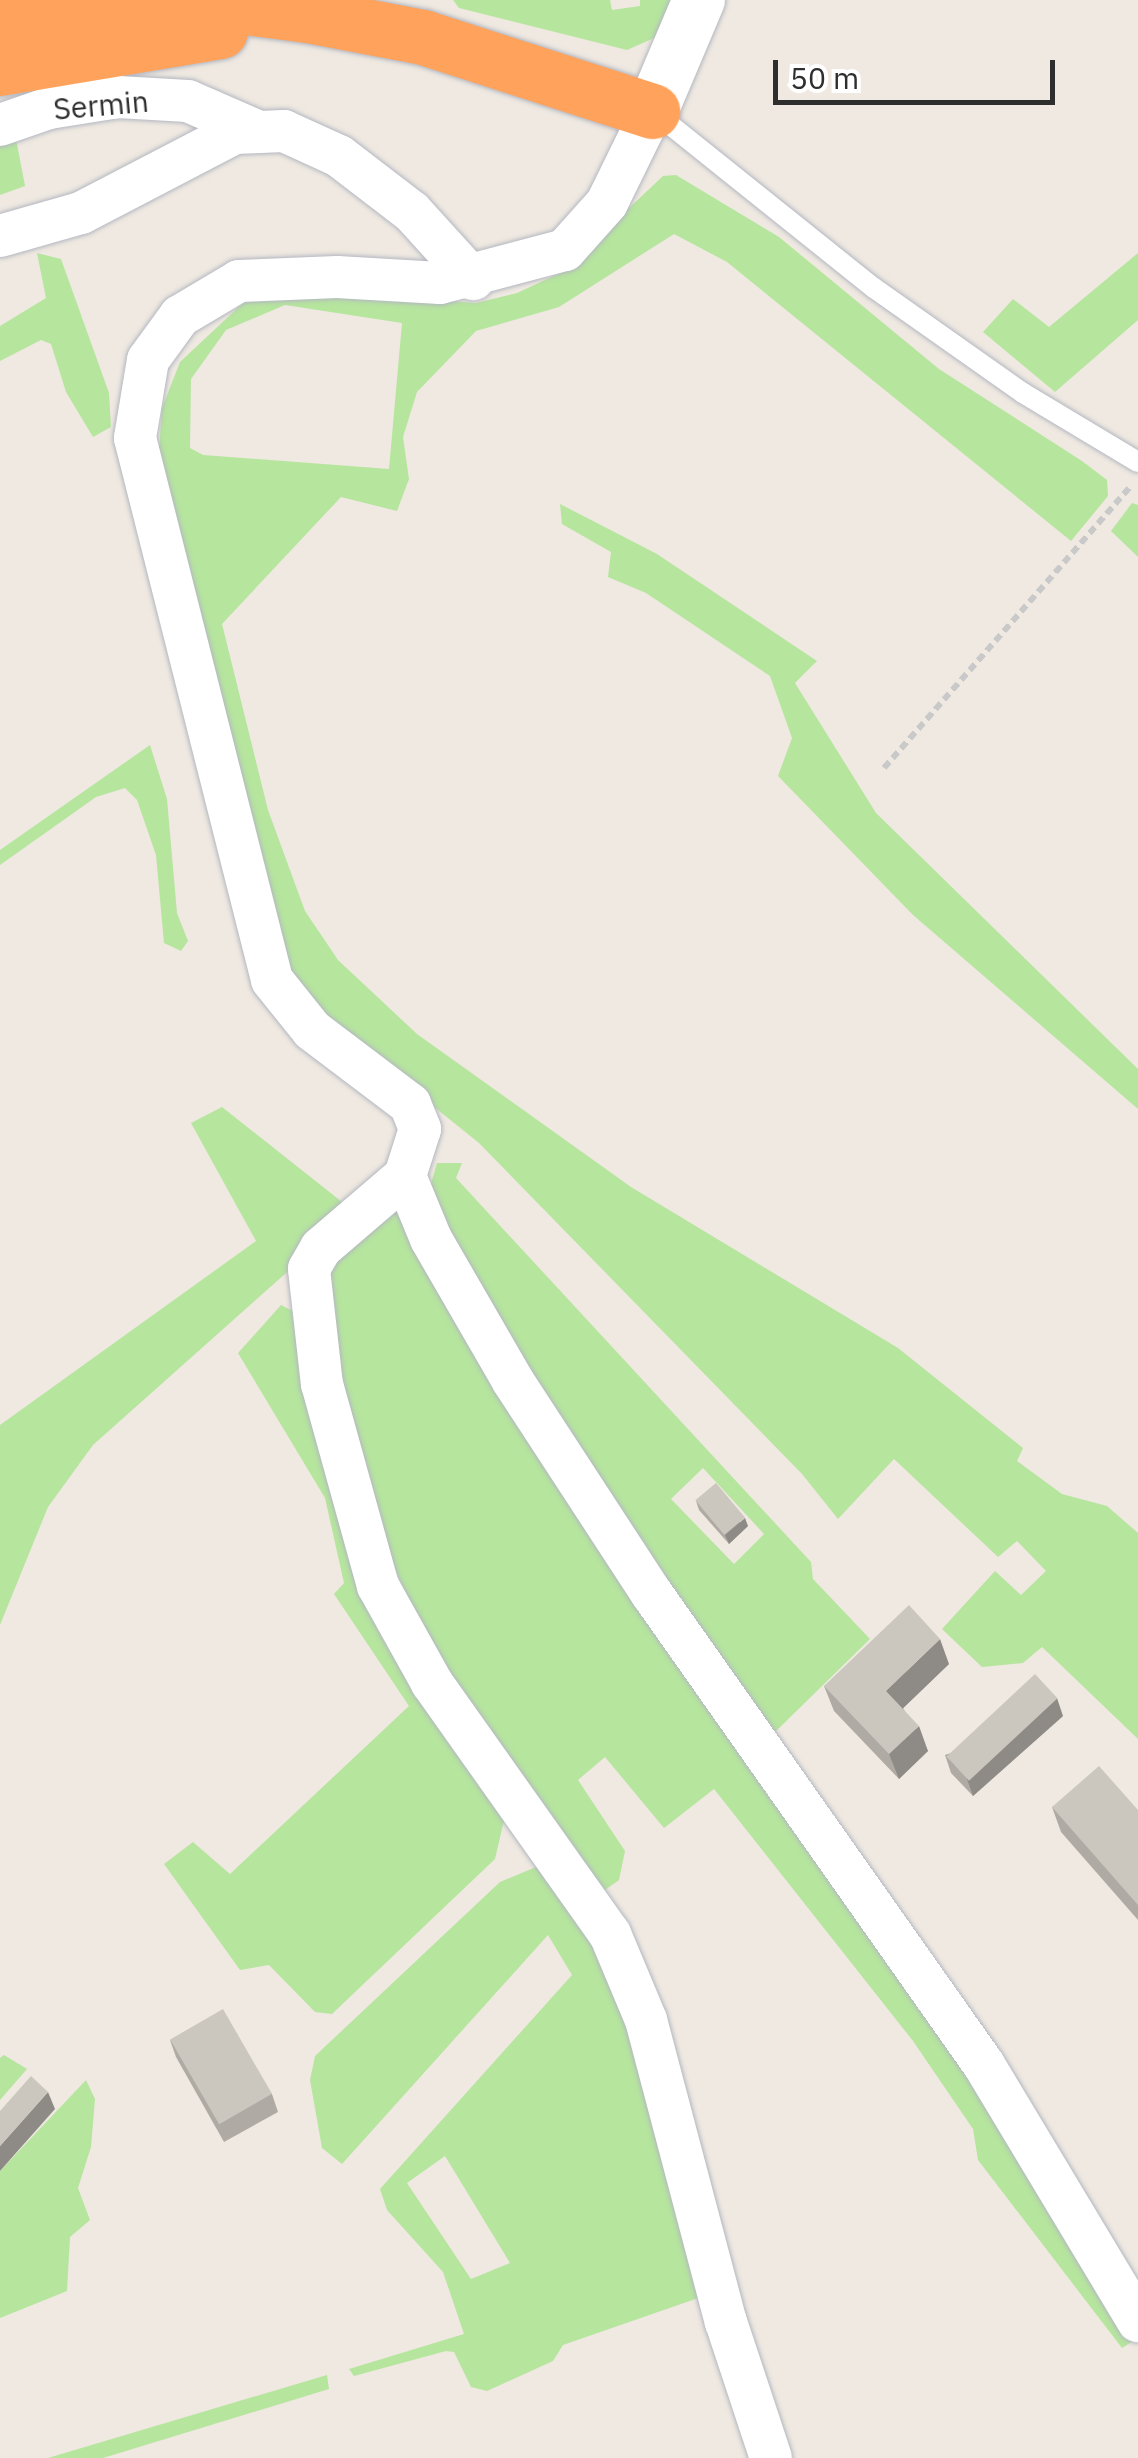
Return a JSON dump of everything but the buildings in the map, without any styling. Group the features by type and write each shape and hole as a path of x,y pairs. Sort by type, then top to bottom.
{"highway":[{"path":"0,14 191,0 307,15 423,37 652,111"},
{"path":"0,68 307,15"}],"street":[{"path":"698,0 608,203 565,250 474,279 240,281 180,316 148,360 135,438 272,980 312,1030 410,1104 420,1130 405,1176 320,1248 309,1269 322,1384 378,1586 432,1683 610,1934 646,2020 726,2322 771,2458"},
{"name":"Sermin","path":"0,125 49,108 118,98 188,101 259,132"},
{"path":"0,236 81,213 235,132 284,131 340,156 412,212 474,279"},
{"path":"405,1176 431,1239 512,1381 652,1594 984,2066 1138,2321"}],"lane":[{"path":"652,111 874,288 1023,393 1138,462"}],"path":[{"path":"884,768 1138,478"}],"green space":[{"path":"453,0 610,0 612,10 640,6 640,0 678,0 661,35 627,50 459,8"},
{"path":"16,139 25,186 0,195 0,144"},
{"path":"676,175 779,237 939,369 1107,480 1108,496 1071,541 727,262 674,234 559,307 476,331 417,392 403,437 409,479 397,511 341,497 222,624 268,810 305,911 338,960 417,1034 631,1187 898,1348 1023,1448 1017,1461 1062,1494 1107,1506 1138,1533 1138,1739 1042,1647 1023,1663 982,1667 942,1629 995,1571 1021,1595 1046,1571 1017,1541 998,1557 894,1459 838,1519 802,1474 479,1143 305,1003 283,964 159,450 162,408 180,362 244,302 285,289 476,303 517,293 560,273 663,176","holes":["285,305 402,323 389,469 203,455 190,448 191,379 226,330"]},
{"path":"37,253 61,259 109,393 111,427 93,437 66,392 51,344 41,340 0,361 0,326 46,298"},
{"path":"1138,253 1138,320 1055,392 983,332 1013,299 1049,327"},
{"path":"1132,503 1138,505 1138,557 1111,531"},
{"path":"560,504 657,554 817,661 795,683 876,813 1138,1069 1138,1109 913,915 778,776 792,738 770,676 646,593 608,577 611,552 562,524"},
{"path":"150,745 167,799 177,913 188,941 181,951 164,943 156,855 137,800 125,788 96,797 0,865 0,850"},
{"path":"222,1107 342,1202 318,1226 295,1265 93,1445 48,1507 0,1625 0,1425 256,1241 191,1123"},
{"path":"437,1163 462,1163 456,1178 811,1562 813,1579 870,1639 771,1736 475,1289 430,1187","holes":["703,1468 764,1534 734,1564 671,1499"]},
{"path":"399,1206 974,2074 1133,2341 1122,2348 978,2160 973,2129 913,2041 714,1789 664,1828 605,1757 578,1780 625,1851 619,1880 605,1890 497,1745 421,1628 378,1531 344,1414 325,1293 331,1266"},
{"path":"281,1305 295,1312 309,1387 506,1812 495,1859 332,2014 315,2012 269,1965 240,1970 164,1864 193,1842 230,1874 409,1706 334,1594 344,1583 325,1498 238,1353"},
{"path":"543,1864 577,1904 630,2013 704,2296 563,2345 553,2361 487,2391 471,2387 454,2352 446,2351 354,2376 349,2369 464,2334 443,2272 387,2210 380,2189 572,1975 548,1935 342,2164 322,2148 310,2080 315,2056 500,1882","holes":["445,2156 510,2263 471,2279 407,2183"]},
{"path":"4,2055 27,2069 0,2100 0,2058"},
{"path":"86,2080 95,2099 91,2147 78,2188 90,2220 70,2237 67,2291 0,2318 0,2171"},
{"path":"327,2375 329,2389 103,2458 48,2458"}]}
